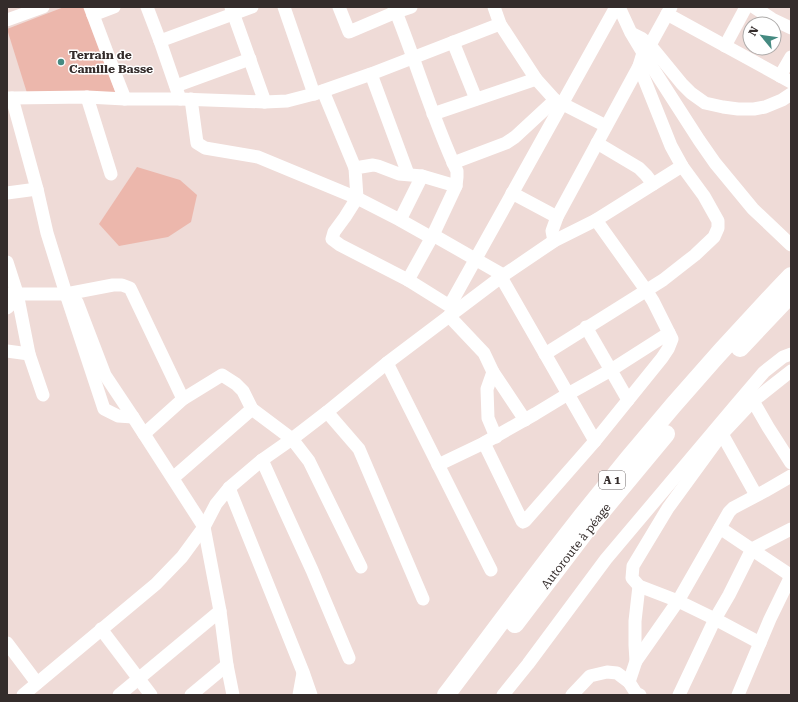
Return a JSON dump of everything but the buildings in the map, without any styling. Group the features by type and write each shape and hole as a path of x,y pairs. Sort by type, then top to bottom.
{"highway":[{"name":"A 1","path":"446,695 574,526 631,456 726,346 791,276"},
{"name":"Autoroute à péage","path":"462,695 588,528 617,492 681,415 739,349 791,294"}],"street":[{"path":"7,20 43,7"},
{"path":"114,7 91,11 125,99"},
{"path":"147,7 183,95 197,143 205,148 258,157 357,198 476,260 502,276 595,441"},
{"path":"160,41 233,11 252,7"},
{"path":"284,7 318,92 355,168 357,198 334,232 332,239 340,245 408,280 452,310 484,353 493,372 525,420"},
{"path":"339,7 349,32 395,10 411,7"},
{"path":"494,7 500,24 536,79 559,102 606,126"},
{"path":"452,310 476,260 559,102 616,7"},
{"path":"545,354 663,280 696,255 714,237 718,228 718,221 708,202 682,166 671,146 644,55 641,38 631,34 620,7"},
{"path":"725,46 746,7"},
{"path":"754,7 772,19 791,28"},
{"path":"395,10 414,57 433,114 457,171 456,186 432,237 408,280"},
{"path":"233,11 265,102"},
{"path":"554,241 552,231 557,217 669,11 725,46 786,79 791,56"},
{"path":"134,417 118,416 104,408 47,233 37,189 10,98 87,97 125,99 183,95 265,102 287,101 371,74 500,24"},
{"path":"453,42 476,99"},
{"path":"644,55 682,84 691,93 705,102 723,107 738,109 766,107 791,94"},
{"path":"644,55 715,163 753,208 791,245"},
{"path":"183,95 250,59"},
{"path":"371,74 408,174"},
{"path":"433,114 536,79"},
{"path":"87,97 111,174"},
{"path":"453,163 506,143 559,102"},
{"path":"597,143 639,168 646,174 653,184"},
{"path":"355,168 373,165 399,174 422,176 456,186"},
{"path":"23,695 156,584 182,557 204,527 216,504 229,488 262,460 327,412 452,310 554,241 596,220 682,166"},
{"path":"400,220 422,176"},
{"path":"7,193 37,189"},
{"path":"512,193 557,217"},
{"path":"493,372 487,390 490,440 522,521 525,522 595,441 662,358 672,339 646,290 596,220"},
{"path":"7,262 29,354 43,395"},
{"path":"14,295 66,295 122,284 130,288 183,400"},
{"path":"7,308 14,295"},
{"path":"66,295 77,302 105,375 134,417 204,527 220,611 227,666 233,695"},
{"path":"586,327 628,400"},
{"path":"438,465 490,440 525,420 611,370 669,333"},
{"path":"7,351 29,354"},
{"path":"503,695 528,664 606,559 719,424 764,372 783,357 791,354"},
{"path":"388,363 491,570"},
{"path":"760,643 715,619 639,586 632,578 633,566 668,508 722,434 753,401 791,371"},
{"path":"144,434 183,400 222,375 236,384 243,391 252,409 292,439 309,461 362,567"},
{"path":"753,401 791,463"},
{"path":"173,478 252,409"},
{"path":"327,412 359,449 424,599"},
{"path":"722,434 756,495"},
{"path":"262,460 312,570 349,658"},
{"path":"636,661 678,602 729,512 733,508 791,476"},
{"path":"229,488 311,695"},
{"path":"720,528 787,573 789,576 789,580 738,695"},
{"path":"679,695 715,619 752,549 791,529"},
{"path":"635,691 635,621 639,586"},
{"path":"119,695 220,611"},
{"path":"101,629 151,695"},
{"path":"7,643 37,683"},
{"path":"191,695 227,666"},
{"path":"299,695 303,672"},
{"path":"572,695 590,676 607,672 617,673 635,691"}],"shaded area":[{"name":"Terrain de Camille Basse","path":"64,7 85,7 117,97 27,93 7,29"},
{"path":"137,167 180,180 197,195 191,222 168,237 119,246 99,224"}],"place":[{"name":"Terrain de Camille Basse","path":"61,62"}]}
